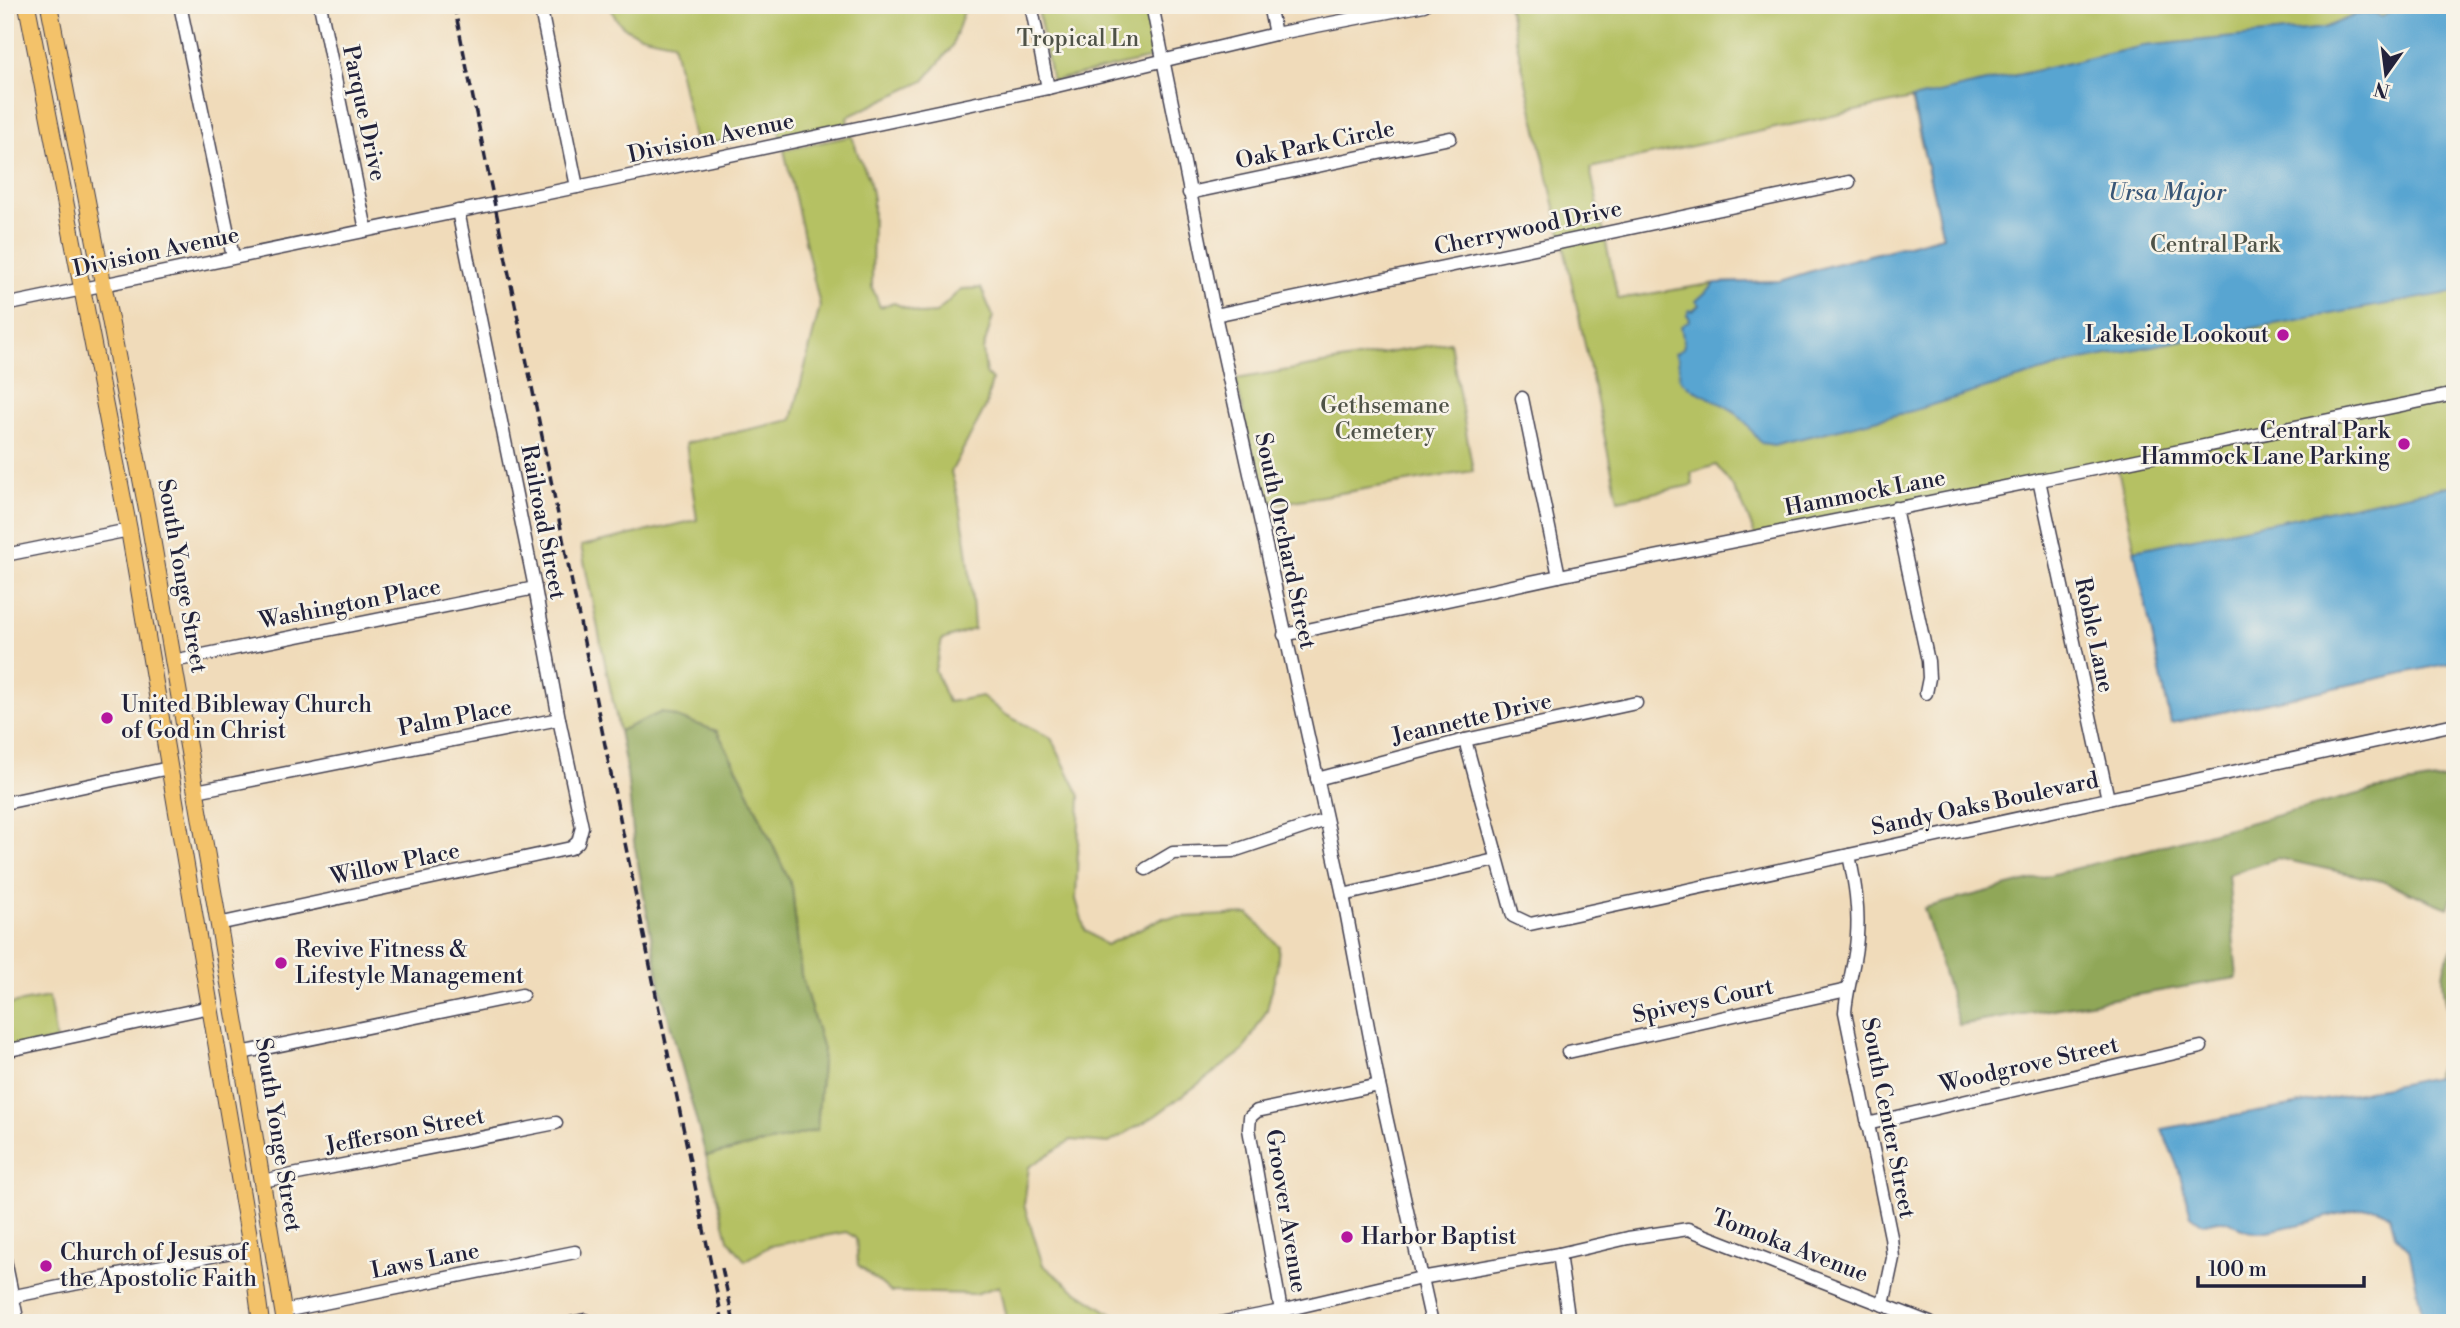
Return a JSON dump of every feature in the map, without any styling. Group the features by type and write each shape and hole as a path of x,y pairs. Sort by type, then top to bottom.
{"main road":[{"name":"South Yonge Street","path":"27,5 129,530 251,1248 261,1323"},
{"name":"South Yonge Street","path":"49,5 146,503 284,1317"},
{"path":"146,634 159,651 173,661"},
{"path":"210,1007 226,1020 240,1048"}],"street":[{"path":"180,5 233,257"},
{"name":"Parque Drive","path":"320,5 366,230"},
{"path":"540,5 577,187"},
{"path":"1031,5 1048,88"},
{"name":"South Orchard Street","path":"1152,5 1189,193 1343,895 1379,1085 1432,1323"},
{"path":"1269,5 1275,34"},
{"name":"Division Avenue","path":"5,304 1048,88 1275,34 1393,8 1423,5"},
{"name":"Oak Park Circle","path":"1189,193 1450,138"},
{"name":"Cherrywood Drive","path":"1215,314 1849,182"},
{"name":"Railroad Street","path":"458,211 582,827 578,842"},
{"name":"Hammock Lane","path":"1284,635 1559,576 2455,394"},
{"path":"1522,398 1559,576"},
{"name":"Roble Lane","path":"2039,480 2108,799"},
{"path":"1895,508 1928,661 1927,693"},
{"path":"5,555 129,530"},
{"name":"Washington Place","path":"173,661 535,588"},
{"name":"Jeannette Drive","path":"1317,779 1465,740 1636,704"},
{"name":"Palm Place","path":"196,791 559,719"},
{"name":"Sandy Oaks Boulevard","path":"1496,860 1513,916 1530,924 2455,724"},
{"path":"1343,895 1496,860 1465,740"},
{"path":"5,803 169,768"},
{"path":"1146,869 1173,853 1233,852 1326,820"},
{"name":"Willow Place","path":"218,924 571,848 578,842"},
{"name":"South Center Street","path":"1849,855 1857,893 1857,939 1845,1012 1891,1237 1893,1258 1883,1305"},
{"name":"Spiveys Court","path":"1568,1052 1847,990"},
{"path":"240,1048 522,995"},
{"path":"5,1051 210,1007"},
{"name":"Woodgrove Street","path":"1867,1124 2201,1047"},
{"name":"Groover Avenue","path":"1281,1311 1249,1129 1250,1117 1257,1111 1379,1085"},
{"name":"Jefferson Street","path":"262,1181 556,1123"},
{"name":"Tomoka Avenue","path":"1220,1323 1421,1278 1688,1229 1930,1323"},
{"path":"9,1298 251,1248"},
{"name":"Laws Lane","path":"284,1317 575,1252"},
{"path":"1559,1254 1569,1323"},
{"path":"5,1260 9,1298 18,1323"},
{"path":"571,1323 585,1320"}],"green space":[{"path":"610,5 963,5 964,11 952,47 924,81 847,117 848,124 781,138 778,127 696,147 673,42 643,36 626,29 619,23"},
{"name":"Tropical Ln","path":"1037,5 1146,5 1157,57 1052,81"},
{"name":"Central Park","path":"1508,5 2455,5 2455,662 2171,723 2117,464 1755,536 1739,498 1716,465 1691,473 1693,485 1618,500 1563,242","holes":["1911,99 1943,236 1780,281 1716,283 1618,299 1590,168"]},
{"path":"852,136 869,178 873,199 872,287 880,307 894,303 920,314 936,313 961,289 981,288 993,316 983,350 986,374 992,380 986,406 951,472 967,550 974,629 942,640 935,670 948,702 982,696 1004,714 1051,738 1080,796 1076,899 1085,930 1106,945 1162,918 1249,914 1279,946 1267,1010 1243,1051 1155,1116 1109,1143 1071,1140 1029,1167 1024,1205 1043,1265 1073,1289 1115,1316 1119,1323 1007,1323 999,1286 975,1294 891,1292 858,1265 856,1238 846,1232 770,1246 745,1261 728,1239 706,1156 817,1129 823,1049 801,975 792,887 742,778 717,731 662,712 619,731 581,546 697,520 686,443 792,420 820,306 784,150"},
{"name":"Gethsemane Cemetery","path":"1450,342 1473,471 1263,506 1236,379"},
{"path":"662,712 717,731 742,778 792,887 801,975 823,1049 817,1130 706,1156 661,990 634,842 627,773 619,731"},
{"path":"2455,777 2455,889 2448,908 2382,881 2277,858 2228,875 2237,978 1959,1025 1924,908 2374,790"},
{"path":"2455,944 2455,1073 2434,1078 2450,1037 2443,978 2444,968"},
{"path":"49,997 56,1040 5,1051 5,1005"}],"water":[{"name":"Ursa Major","path":"2394,5 2455,5 2455,292 2073,362 1912,411 1774,445 1761,443 1736,413 1681,380 1679,361 1675,354 1684,344 1681,326 1690,318 1687,315 1689,310 1693,311 1699,305 1696,301 1716,283 1780,281 1943,236 1912,99 2143,46 2324,28 2360,13 2372,13 2382,17 2390,12"},
{"path":"2455,485 2455,662 2171,723 2134,550"},
{"path":"2455,1073 2455,1323 2424,1323 2409,1249 2395,1235 2390,1216 2380,1209 2357,1209 2258,1232 2241,1229 2222,1220 2203,1224 2191,1215 2178,1168 2162,1129"}],"railway":[{"path":"454,5 723,1323"},
{"path":"722,1268 734,1323"}],"place":[{"name":"Lakeside Lookout","path":"2283,335"},
{"name":"Central Park Hammock Lane Parking","path":"2404,444"},
{"name":"United Bibleway Church of God in Christ","path":"107,718"},
{"name":"Revive Fitness & Lifestyle Management","path":"281,963"},
{"name":"Harbor Baptist","path":"1347,1237"},
{"name":"Church of Jesus of the Apostolic Faith","path":"46,1266"}]}
